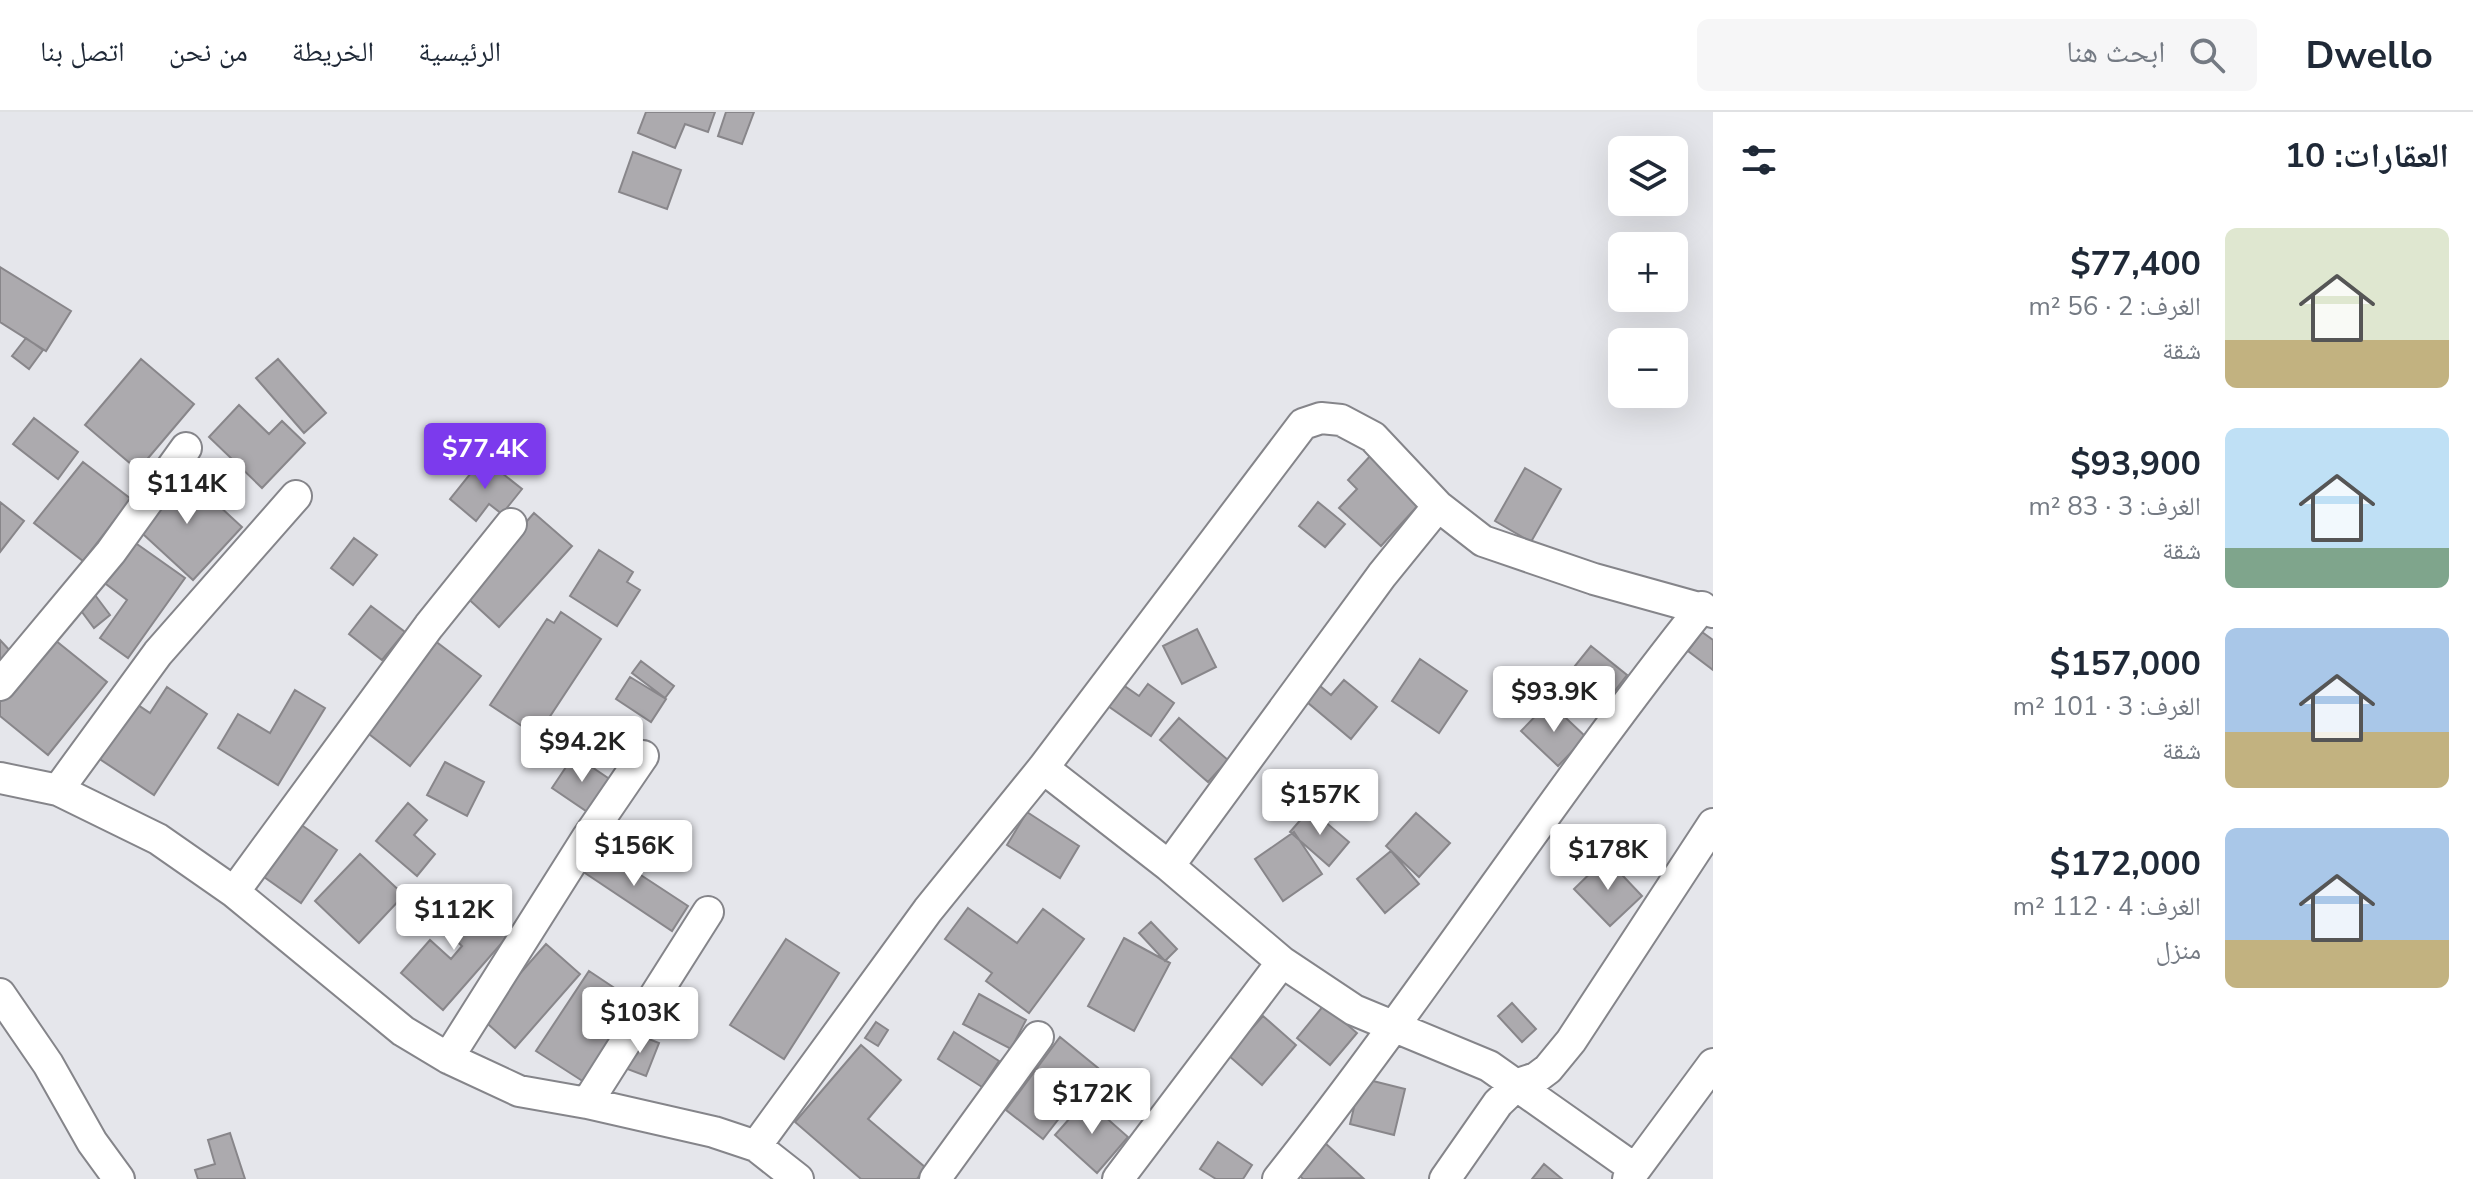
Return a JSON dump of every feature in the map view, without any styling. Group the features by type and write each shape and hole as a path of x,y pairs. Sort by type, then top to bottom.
{"street":[{"path":"756,1146 928,910 1043,768 1303,424 1321,418 1341,420 1373,437 1438,506 1483,541 1594,579 1707,610 1653,669 1278,1179"},
{"path":"0,685 111,552 186,448"},
{"path":"58,790 158,653 296,496"},
{"path":"1169,866 1373,588 1438,506"},
{"path":"234,892 429,626 511,524"},
{"path":"448,1058 587,838 643,756"},
{"path":"1043,768 1169,866 1282,962 1354,1010 1489,1066 1518,1084 1632,1174 1713,1064"},
{"path":"0,778 58,790 158,839 234,892 403,1031 448,1058 519,1091 714,1132 756,1146 798,1179"},
{"path":"1445,1179 1498,1103 1518,1084 1536,1078 1548,1069 1571,1041 1713,824"},
{"path":"587,1103 708,912"},
{"path":"1118,1179 1282,962"},
{"path":"0,994 48,1064 92,1142 119,1179"},
{"path":"935,1179 1038,1037"}],"building":[{"path":"646,112 715,112 708,132 685,124 675,148 638,133"},
{"path":"726,112 754,112 742,144 718,136"},
{"path":"633,152 681,170 667,209 619,192"},
{"path":"0,267 71,311 46,351 0,322"},
{"path":"26,338 43,350 29,369 12,356"},
{"path":"141,359 194,404 138,470 85,425"},
{"path":"278,359 326,413 304,433 256,378"},
{"path":"239,405 269,434 282,421 305,443 262,488 209,437"},
{"path":"34,418 78,452 58,479 13,444"},
{"path":"1372,454 1422,501 1381,546 1339,508 1357,489 1348,480"},
{"path":"483,458 522,489 502,514 489,504 476,521 450,499"},
{"path":"83,462 131,499 83,561 34,523"},
{"path":"1525,468 1561,489 1531,542 1495,521"},
{"path":"181,471 242,527 193,580 132,524"},
{"path":"0,502 24,521 0,552"},
{"path":"1318,502 1345,524 1325,547 1299,526"},
{"path":"534,513 572,546 499,627 463,594"},
{"path":"127,537 185,578 128,658 100,638 127,600 98,578"},
{"path":"354,538 377,555 353,585 331,568"},
{"path":"599,550 633,572 627,582 640,590 617,626 570,596"},
{"path":"92,591 110,615 94,628 76,604"},
{"path":"371,606 405,632 382,660 349,634"},
{"path":"561,612 601,639 537,736 490,705 547,619 554,623"},
{"path":"1197,629 1216,667 1182,684 1163,646"},
{"path":"1702,632 1713,640 1713,670 1688,651"},
{"path":"50,636 107,682 48,755 0,716 0,699"},
{"path":"430,637 481,676 410,766 360,727"},
{"path":"0,640 14,655 0,669"},
{"path":"1591,646 1627,675 1607,701 1570,672"},
{"path":"1420,659 1467,691 1439,733 1392,701"},
{"path":"641,661 674,686 665,698 632,673"},
{"path":"630,677 666,699 651,722 616,699"},
{"path":"1344,680 1377,707 1351,739 1307,702 1320,686 1331,695"},
{"path":"1148,684 1174,703 1151,736 1108,706 1123,685 1139,696"},
{"path":"167,687 207,714 154,795 95,756 132,701 150,713"},
{"path":"295,690 325,708 278,785 218,748 238,714 270,733"},
{"path":"1549,702 1586,737 1558,766 1521,731"},
{"path":"1179,718 1228,760 1208,782 1160,740"},
{"path":"574,755 611,780 589,813 552,788"},
{"path":"445,762 484,782 467,816 427,795"},
{"path":"408,803 427,820 414,835 435,854 417,876 376,841"},
{"path":"1310,809 1349,842 1329,866 1290,832"},
{"path":"1027,812 1079,846 1060,878 1007,845"},
{"path":"1416,813 1450,843 1419,877 1386,846"},
{"path":"293,819 337,850 301,903 257,872"},
{"path":"1294,832 1322,874 1283,901 1255,859"},
{"path":"595,845 688,906 672,931 579,869"},
{"path":"1391,851 1419,884 1385,913 1357,879"},
{"path":"360,854 404,895 359,943 315,901"},
{"path":"1606,858 1642,896 1610,926 1574,889"},
{"path":"456,892 507,937 443,1010 401,973 430,940 451,959 462,946 432,919"},
{"path":"968,908 1017,943 1043,909 1084,939 1029,1013 986,981 992,973 945,939"},
{"path":"1151,922 1177,949 1165,961 1139,933"},
{"path":"1124,938 1170,963 1134,1031 1088,1006"},
{"path":"786,939 839,973 784,1059 730,1025"},
{"path":"546,944 580,974 515,1048 481,1018"},
{"path":"589,971 637,1003 584,1082 536,1051"},
{"path":"979,994 1026,1020 1011,1049 963,1024"},
{"path":"1512,1003 1536,1029 1522,1042 1498,1016"},
{"path":"1324,1005 1357,1033 1330,1065 1297,1038"},
{"path":"1263,1016 1296,1045 1262,1085 1228,1055"},
{"path":"876,1022 888,1030 878,1046 865,1038"},
{"path":"954,1032 999,1061 982,1087 938,1059"},
{"path":"634,1033 659,1043 646,1076 622,1067"},
{"path":"1060,1037 1098,1068 1043,1139 1006,1110"},
{"path":"861,1045 901,1080 868,1119 926,1168 917,1179 861,1179 795,1122"},
{"path":"1361,1078 1405,1089 1394,1135 1350,1124"},
{"path":"1086,1100 1128,1137 1097,1173 1055,1135"},
{"path":"230,1133 245,1179 198,1179 195,1170 215,1164 208,1140"},
{"path":"1218,1142 1252,1165 1243,1179 1216,1179 1200,1169"},
{"path":"1324,1142 1363,1178 1303,1179 1296,1172"},
{"path":"1544,1164 1562,1179 1532,1179"}]}
